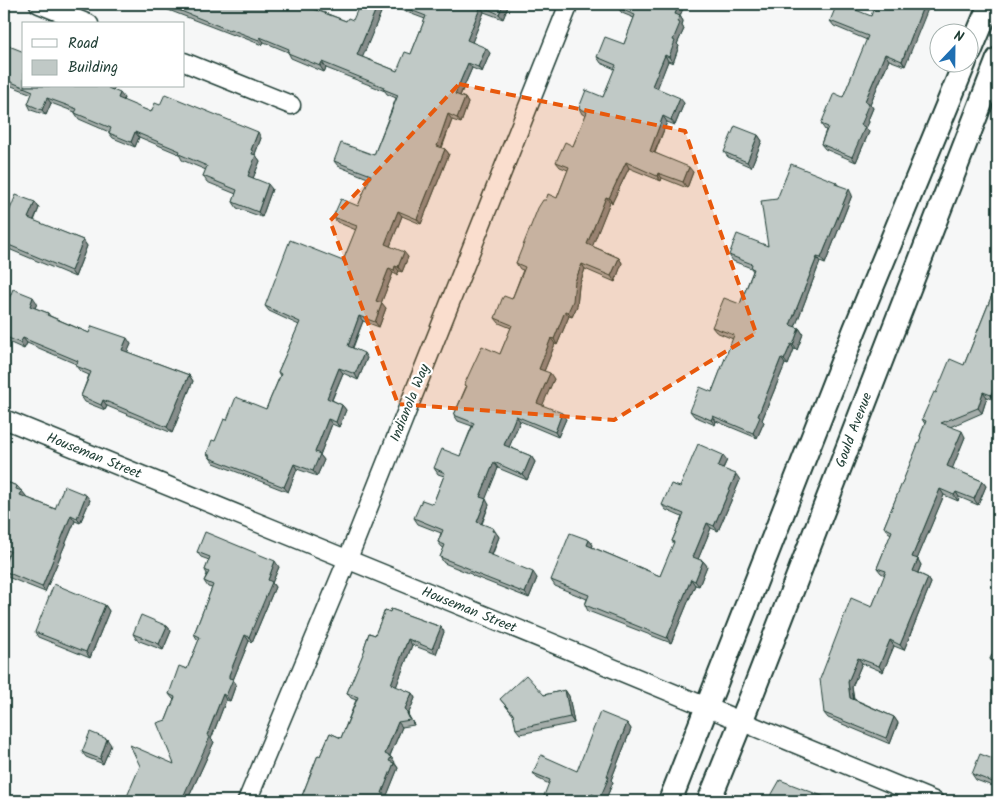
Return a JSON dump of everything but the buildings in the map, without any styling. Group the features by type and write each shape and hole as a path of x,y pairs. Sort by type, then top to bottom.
{"street":[{"path":"39,4 84,22"},
{"name":"Indianola Way","path":"247,801 347,561 569,4"},
{"path":"980,31 992,6"},
{"name":"Gould Avenue","path":"709,801 998,59"},
{"path":"185,62 291,105"},
{"path":"670,801 855,329 961,72"},
{"name":"Houseman Street","path":"4,419 347,561 708,706 934,801"}],"highlighted area":[{"path":"459,84 685,131 756,333 614,420 398,404 330,221"}]}
